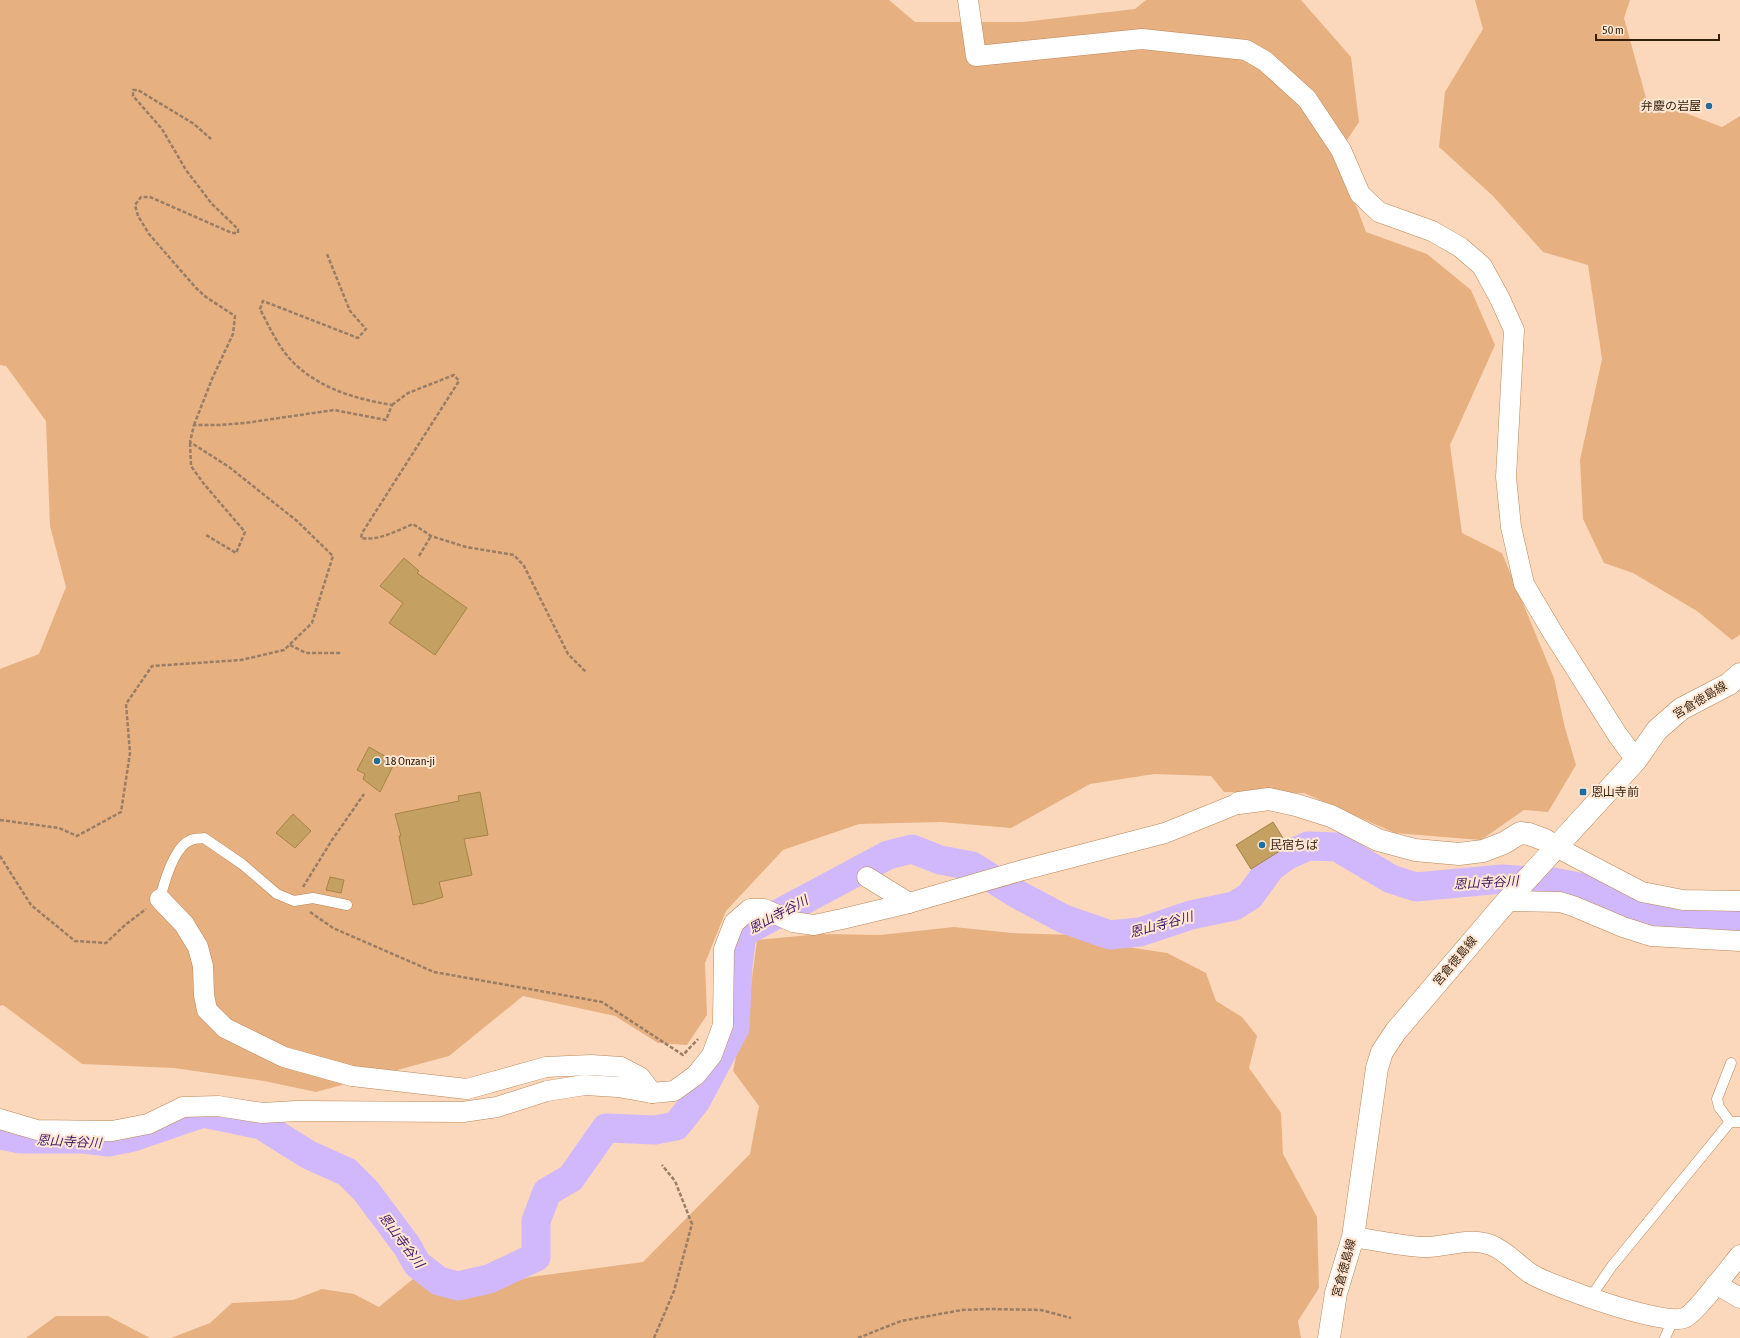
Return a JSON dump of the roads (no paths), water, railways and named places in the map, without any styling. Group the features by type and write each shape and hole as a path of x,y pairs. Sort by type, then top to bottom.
{"main road":[{"name":"宮倉徳島線","path":"1329,1338 1336,1293 1353,1236 1377,1068 1382,1052 1396,1030 1510,896 1636,760 1657,730 1681,709 1729,684 1740,674"},
{"path":"1238,803 1269,800 1296,805 1331,816 1378,840 1415,850 1459,854 1482,852 1504,843 1520,834 1529,834 1545,840 1556,847"}],"street":[{"path":"968,0 976,56 1142,39 1246,50 1265,61 1307,99 1341,150 1360,194 1380,212 1432,231 1460,248 1482,266 1500,299 1514,330 1506,477 1511,526 1524,584 1553,634 1612,728 1636,760"},
{"path":"0,1119 37,1130 112,1131 148,1124 184,1107 218,1106 262,1113 297,1111 463,1112 498,1107 548,1091 585,1085 618,1087 652,1093 674,1091 696,1075 712,1055 723,1025 724,949 734,923 750,909 764,909 793,922 814,925 909,903 1023,870 1165,833 1238,803"},
{"path":"1556,847 1642,892 1683,900 1740,901"},
{"path":"866,877 909,903"},
{"path":"1510,896 1560,902 1623,927 1651,936 1740,941"},
{"path":"160,899 184,924 198,947 203,966 204,995 207,1010 225,1028 284,1057 352,1076 466,1089 546,1067 591,1065 621,1067 640,1077 652,1093"},
{"path":"1353,1236 1421,1247 1440,1246 1472,1241 1491,1245 1533,1274 1590,1298 1624,1310 1673,1319 1685,1318 1740,1255"},
{"path":"1716,1284 1740,1298"}],"lane":[{"path":"160,899 166,877 182,848 191,840 204,838 242,864 277,894 294,901 313,898 346,905"},
{"path":"1590,1298 1612,1266 1735,1122 1719,1107 1717,1099 1731,1063"},
{"path":"1665,1338 1673,1319"}],"waterway":[{"name":"恩山寺谷川","path":"0,1135 20,1139 83,1139 109,1142 133,1137 203,1113 261,1125 309,1155 347,1172 366,1191 407,1246 417,1264 439,1281 458,1286 489,1279 536,1257 536,1221 547,1192 571,1178 606,1128 655,1130 676,1126 696,1101 735,1028 738,966 742,933 888,855 912,849 940,860 972,866 1017,894 1064,919 1110,935 1140,932 1191,915 1234,906 1250,896 1271,867 1286,856 1308,846 1337,847 1391,879 1416,887 1502,879 1553,882 1584,888 1616,903 1657,919 1740,920"}],"place":[{"name":"弁慶の岩屋","path":"1709,106"},
{"name":"18 Onzan-ji","path":"377,761"},
{"name":"恩山寺前","path":"1583,792"},
{"name":"民宿ちば","path":"1262,845"}]}
